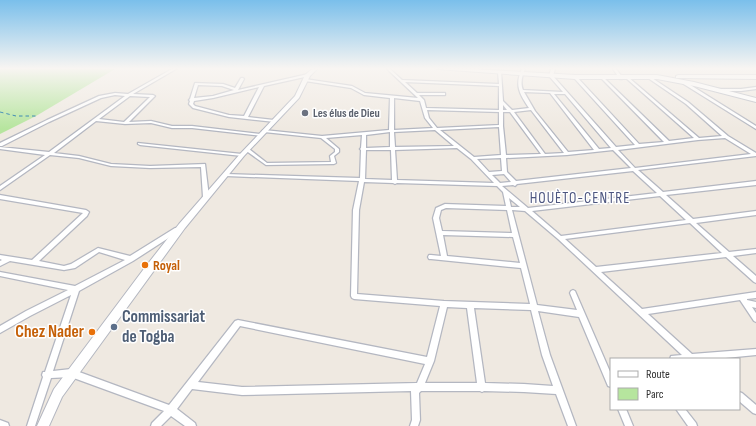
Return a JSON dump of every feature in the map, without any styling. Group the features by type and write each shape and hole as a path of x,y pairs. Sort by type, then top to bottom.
{"street":[{"path":"0,188 50,154 130,94 139,89"},
{"path":"195,89 191,104 194,107 229,116 274,120"},
{"path":"231,89 235,91"},
{"path":"192,100 246,89"},
{"path":"245,118 260,89"},
{"path":"44,426 51,405 71,373 182,226 244,153 301,93 303,89"},
{"path":"358,89 364,94 422,100"},
{"path":"411,89 422,100 426,109 427,118 436,129 457,147 473,158 505,192 560,238 691,358 756,352"},
{"path":"500,89 500,111 505,172 515,184"},
{"path":"562,89 635,170 756,280"},
{"path":"586,89 638,146"},
{"path":"614,89 668,143"},
{"path":"640,89 698,139"},
{"path":"666,89 687,103 726,137 756,155"},
{"path":"695,89 756,128"},
{"path":"712,89 756,100"},
{"path":"716,90 749,89"},
{"path":"522,91 566,93"},
{"path":"522,91 532,109 567,154"},
{"path":"551,92 597,150"},
{"path":"0,145 100,97 111,94 130,94 151,95 153,97 125,123"},
{"path":"417,94 444,94"},
{"path":"392,97 395,182"},
{"path":"501,101 544,156"},
{"path":"426,109 510,111 532,109"},
{"path":"95,120 125,123 152,122 172,127 192,127 322,137 392,131 501,126"},
{"path":"364,133 362,149 362,181 356,210 354,296 444,304 534,307 582,314"},
{"path":"140,144 244,153 272,165 334,163 332,156 337,152 337,149 322,137"},
{"path":"473,158 544,156 726,137"},
{"path":"362,149 457,147"},
{"path":"0,148 79,157 111,165 150,167 203,165 206,197"},
{"path":"226,175 499,185 756,155"},
{"path":"489,174 505,172"},
{"path":"445,259 436,218 438,209 445,206 528,210 756,183"},
{"path":"505,192 546,355 572,426"},
{"path":"0,197 86,212 85,215 33,263"},
{"path":"560,238 756,213"},
{"path":"0,330 24,315 131,259 182,226"},
{"path":"439,233 515,235"},
{"path":"0,257 68,268 94,252 102,250 131,259"},
{"path":"594,270 756,251"},
{"path":"431,257 523,266"},
{"path":"0,264 8,259"},
{"path":"0,274 76,289"},
{"path":"30,426 76,289"},
{"path":"573,293 607,365 610,378"},
{"path":"641,312 745,301 756,295"},
{"path":"745,301 756,305"},
{"path":"745,301 756,319"},
{"path":"414,426 416,420 414,391 420,387 430,361 444,304"},
{"path":"470,305 482,388"},
{"path":"155,426 171,410 238,323 430,361"},
{"path":"46,375 71,373 171,410 192,426"},
{"path":"190,385 242,391 420,387 529,387 558,390"},
{"path":"740,397 756,410"},
{"path":"622,410 630,426"},
{"path":"681,410 693,426"},
{"path":"0,424 5,426"}],"green space":[{"path":"0,89 82,89 36,116 0,134"}],"ferry route":[{"path":"0,112 16,116 36,116"}],"place":[{"name":"Les élus de Dieu","path":"305,113"},
{"name":"Royal","path":"145,265"},
{"name":"Commissariat de Togba","path":"114,327"},
{"name":"Chez Nader","path":"92,332"}],"district":[{"name":"HOUÈTO-CENTRE","path":"580,198"}]}
